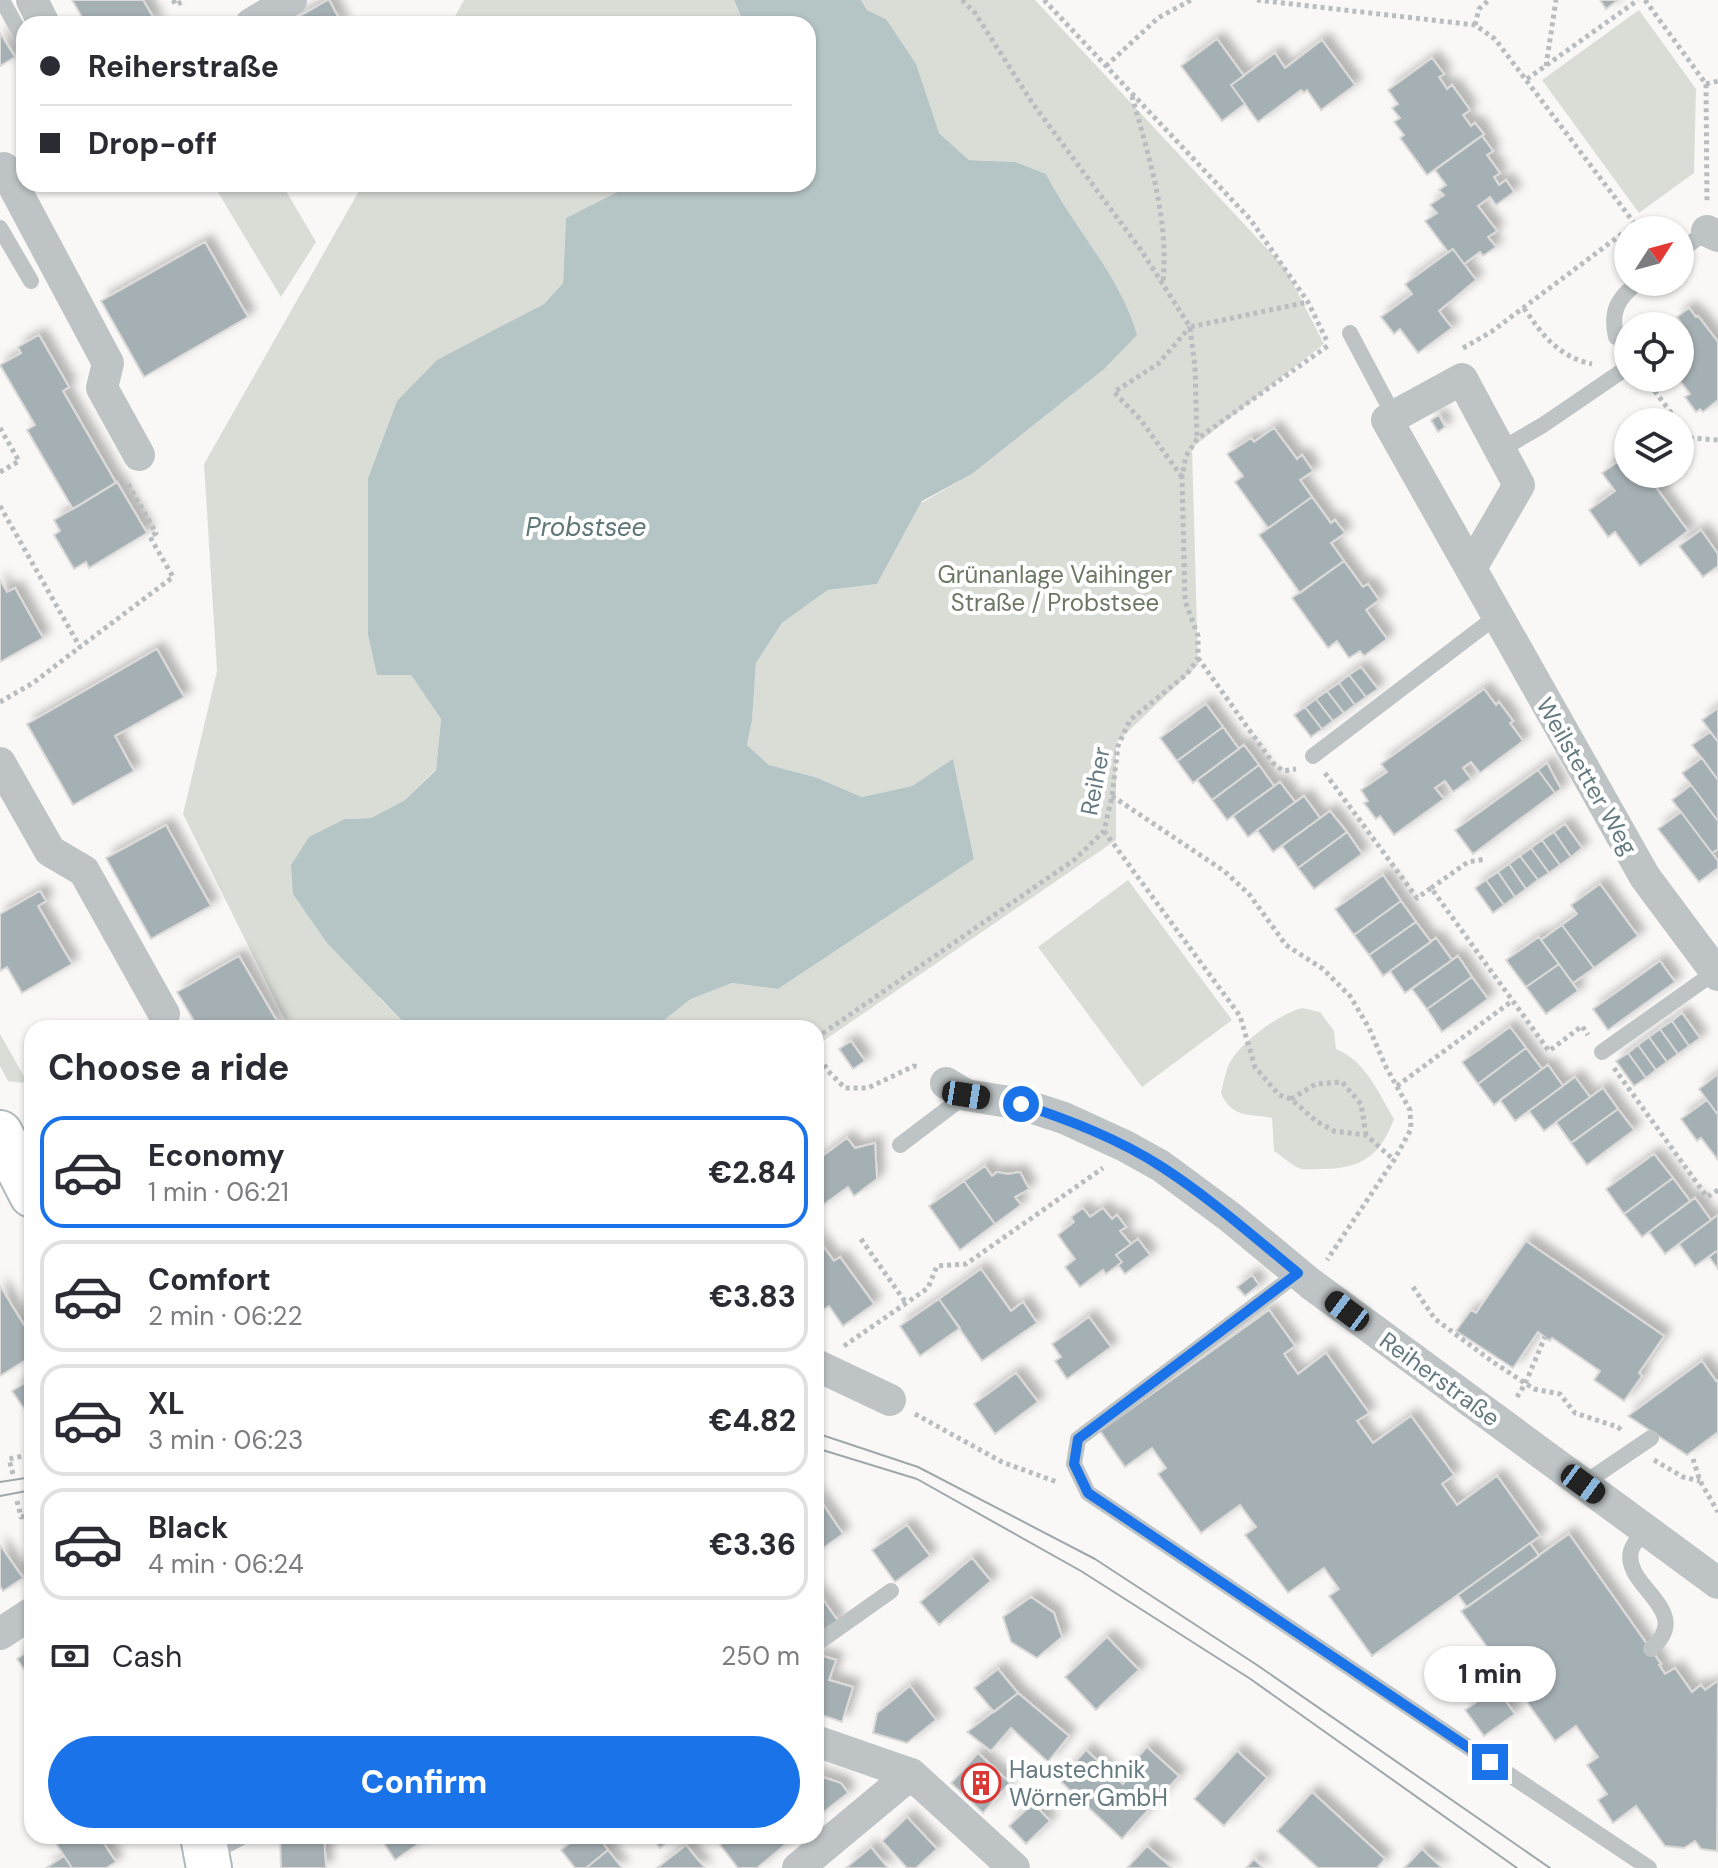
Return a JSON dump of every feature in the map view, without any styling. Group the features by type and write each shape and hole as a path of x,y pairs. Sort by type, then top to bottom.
{"main road":[{"path":"0,1133 24,1180"}],"street":[{"path":"264,16 291,0"},
{"path":"17,1 35,16"},
{"path":"22,192 108,363 102,388 139,455"},
{"path":"1394,416 1462,379 1519,485 1471,568"},
{"name":"Weilstetter Weg","path":"1394,416 1387,420 1645,877 1716,974"},
{"path":"0,763 50,851 84,871 164,1014"},
{"name":"Reiherstraße","path":"956,1089 1064,1118 1161,1166 1219,1208 1305,1279 1718,1583"},
{"path":"824,1369 890,1400"},
{"path":"0,1634 24,1618"},
{"path":"824,1744 911,1774 1014,1868"},
{"path":"798,1868 911,1774"}],"lane":[{"path":"0,228 31,281"},
{"path":"1694,244 1712,234"},
{"path":"1614,329 1615,306 1622,296"},
{"path":"1350,333 1394,416"},
{"path":"1500,450 1614,377"},
{"path":"1313,756 1497,616"},
{"path":"1602,1052 1716,974"},
{"path":"900,1145 956,1089"},
{"path":"1305,1279 1078,1439 1074,1464 1088,1493 1649,1868"},
{"path":"1583,1484 1645,1442"},
{"path":"1645,1530 1632,1548 1630,1561 1664,1616 1664,1633 1651,1649"},
{"path":"824,1638 891,1591"},
{"path":"206,1853 226,1844"}],"path":[{"path":"173,0 176,5 185,0"},
{"path":"962,0 975,13 1033,104 1141,250 1190,327 1195,367 1197,439"},
{"path":"1044,0 1250,219 1308,302 1329,345 1197,439 1186,456 1182,477 1185,601 1198,636 1198,658 1273,763 1283,771 1294,770 1313,756 1417,898 1468,862 1486,859"},
{"path":"1106,66 1158,18 1191,0"},
{"path":"1257,0 1475,25 1495,39 1629,216"},
{"path":"1475,25 1479,9 1489,0"},
{"path":"1546,66 1556,0"},
{"path":"1527,79 1638,0"},
{"path":"1645,0 1706,84 1712,234"},
{"path":"1706,84 1718,81"},
{"path":"1132,95 1161,212 1165,257 1163,284"},
{"path":"1450,355 1491,332 1614,240"},
{"path":"1182,477 1140,419 1114,392 1158,364 1190,327 1308,302"},
{"path":"1524,308 1552,346 1575,360 1614,367"},
{"path":"1655,392 1667,408"},
{"path":"0,428 19,461 0,472"},
{"path":"1694,438 1718,440"},
{"path":"0,702 33,683 173,577 150,537 156,533 122,472 139,455"},
{"path":"0,506 80,647"},
{"name":"Reiher","path":"824,1032 1074,860 1104,831 1118,746 1130,720 1187,674 1198,658"},
{"path":"1112,796 1224,871 1249,894 1286,945 1323,969 1350,996 1410,1110 1411,1129 1394,1160 1305,1279"},
{"path":"1104,831 1240,1016 1255,1067 1279,1095 1291,1099 1316,1121 1334,1131 1366,1135 1394,1160"},
{"path":"1431,888 1549,1051 1582,1026 1707,1197 1718,1190"},
{"path":"1397,1086 1512,1001"},
{"path":"824,1064 845,1088 868,1088 914,1066 923,1068 956,1089"},
{"path":"1291,1099 1316,1084 1342,1082 1361,1104 1366,1135"},
{"path":"824,1359 928,1288 937,1266 966,1264 1102,1169"},
{"path":"861,1239 906,1303"},
{"path":"1413,1287 1435,1319 1525,1384 1560,1394 1575,1413 1618,1427 1645,1442 1661,1466 1700,1481"},
{"path":"1506,1427 1510,1408 1525,1384 1545,1337"},
{"path":"890,1400 1002,1462 1088,1493"},
{"path":"13,1474 9,1459 24,1456"},
{"path":"1693,1459 1700,1481 1718,1512"},
{"path":"17,1501 21,1517 24,1516"}],"green space":[{"path":"464,0 734,0 741,16 455,16"},
{"name":"Grünanlage Vaihinger Straße / Probstsee","path":"861,0 1035,0 1285,268 1324,344 1192,448 1198,665 1116,743 1116,840 824,1041 824,1020 664,1020 691,999 732,983 778,989 974,859 953,760 912,786 862,797 815,777 769,765 747,745 756,663 782,623 828,590 877,584 921,503 972,474 1103,370 1063,207 1046,174 1016,162 969,160 939,133 927,100 886,19 867,10"},
{"path":"1639,10 1696,89 1694,173 1639,213 1542,80"},
{"path":"218,192 287,192 316,242 281,297"},
{"path":"358,192 617,192 566,218 563,283 544,304 498,329 397,401 368,478 368,637 377,674 411,675 441,719 436,769 405,800 371,818 345,819 379,998 401,1020 285,1020 183,814 217,671 204,464"},
{"path":"1128,880 1232,1020 1142,1087 1038,947"},
{"path":"1302,1008 1320,1012 1334,1031 1336,1049 1363,1069 1394,1119 1375,1152 1347,1167 1298,1168 1274,1151 1272,1118 1236,1111 1221,1093 1229,1064 1240,1049 1274,1021"},
{"path":"0,1034 24,1076 23,1083 8,1081 0,1066"}],"water":[{"name":"Probstsee","path":"734,0 861,0 867,10 886,19 916,64 939,133 969,160 1016,162 1046,174 1120,292 1137,335 1103,370 972,474 922,501 877,584 828,590 782,623 756,663 747,745 769,765 815,777 862,797 912,786 953,759 974,859 778,989 732,983 691,999 664,1020 401,1020 327,943 293,894 291,865 309,837 345,819 371,818 405,800 436,770 441,719 411,675 377,675 368,636 368,478 397,401 437,360 544,304 563,283 566,218 617,192 816,192 816,16 741,16"}],"building":[{"path":"72,0 143,0 152,16 81,16"},
{"path":"328,0 338,16 300,16"},
{"path":"1600,0 1618,0 1606,9"},
{"path":"0,33 15,57 0,66"},
{"path":"1217,39 1244,76 1231,85 1245,104 1222,121 1181,66"},
{"path":"1322,40 1355,85 1321,110 1307,90 1304,93 1301,90 1258,122 1231,85 1275,53 1285,68"},
{"path":"1432,58 1444,74 1439,77 1447,89 1452,85 1470,110 1463,115 1471,126 1475,123 1484,134 1427,175 1400,138 1404,135 1394,122 1400,118 1392,108 1398,104 1388,90"},
{"path":"1482,136 1493,151 1487,155 1500,173 1494,177 1499,185 1506,180 1514,192 1496,205 1490,197 1478,206 1497,231 1488,237 1496,247 1483,256 1480,252 1464,264 1453,249 1448,252 1425,221 1437,213 1430,205 1444,195 1439,190 1446,185 1435,170"},
{"path":"205,242 248,317 144,377 101,301"},
{"path":"1453,249 1476,280 1439,311 1452,328 1418,353 1400,329 1394,334 1381,317 1412,294 1405,284"},
{"path":"1694,314 1718,342 1718,400 1703,412 1700,409 1696,412 1685,397 1690,394 1688,392 1694,392"},
{"path":"39,335 69,387 63,391 116,483 73,509 27,430 35,425 0,365 21,353 18,347"},
{"path":"1439,415 1445,427 1438,432 1431,420"},
{"path":"1274,428 1297,459 1302,455 1313,471 1300,480 1312,497 1268,528 1235,482 1243,476 1227,454 1251,438 1254,442"},
{"path":"1614,464 1614,488 1656,488 1688,531 1640,566 1615,532 1608,537 1589,510 1615,491 1602,473"},
{"path":"117,482 147,533 89,568 86,562 74,569 54,535 60,531 54,520"},
{"path":"1312,497 1331,523 1335,520 1345,533 1331,543 1344,561 1300,593 1259,535"},
{"path":"1701,530 1718,554 1718,566 1703,577 1679,546"},
{"path":"1344,561 1363,587 1368,584 1379,600 1366,610 1387,639 1364,656 1360,651 1349,658 1337,641 1328,648 1292,598"},
{"path":"0,580 7,592 15,588 43,638 0,662"},
{"path":"157,649 184,697 115,736 134,771 73,805 27,724"},
{"path":"1361,667 1378,689 1366,697 1349,675"},
{"path":"1349,675 1366,697 1355,705 1339,683"},
{"path":"1339,683 1355,705 1344,713 1327,691"},
{"path":"1484,689 1496,705 1499,702 1523,741 1480,773 1471,762 1463,768 1471,779 1453,792 1445,781 1435,788 1444,799 1394,835 1380,816 1376,819 1364,803 1368,801 1361,790 1387,772 1381,764"},
{"path":"1327,691 1344,713 1333,721 1316,699"},
{"path":"1316,699 1333,721 1322,729 1305,707"},
{"path":"1206,704 1223,727 1177,761 1160,738"},
{"path":"1305,707 1322,729 1311,737 1294,715"},
{"path":"1718,708 1718,742 1702,720"},
{"path":"1223,727 1239,749 1193,783 1177,761"},
{"path":"1710,732 1718,742 1718,780 1692,745"},
{"path":"1244,745 1259,765 1212,800 1197,780"},
{"path":"1702,758 1718,780 1718,821 1682,773"},
{"path":"1547,763 1561,789 1555,793 1538,770"},
{"path":"1259,765 1274,786 1227,820 1212,800"},
{"path":"1538,770 1555,793 1473,854 1455,830"},
{"path":"1280,782 1295,802 1248,837 1233,816"},
{"path":"1691,785 1718,821 1718,849 1712,853 1672,800"},
{"path":"1304,796 1320,818 1273,852 1257,830"},
{"path":"1330,811 1347,832 1298,868 1282,846"},
{"path":"1681,812 1718,861 1718,868 1699,882 1658,829"},
{"path":"1565,824 1582,848 1571,857 1554,832"},
{"path":"166,825 211,906 151,939 106,858"},
{"path":"1347,832 1362,854 1314,889 1298,868"},
{"path":"1554,832 1571,857 1560,865 1542,840"},
{"path":"1542,840 1560,865 1549,873 1531,848"},
{"path":"1531,848 1549,873 1538,880 1520,856"},
{"path":"1520,856 1538,880 1526,889 1509,864"},
{"path":"1509,864 1526,889 1515,897 1498,872"},
{"path":"1498,872 1515,897 1504,905 1486,880"},
{"path":"1383,875 1401,901 1354,935 1335,909"},
{"path":"1486,880 1504,905 1493,913 1475,888"},
{"path":"1600,884 1638,936 1594,968 1562,925 1577,914 1571,905"},
{"path":"40,891 46,901 38,906 72,964 22,993 7,967 0,971 0,914"},
{"path":"1401,901 1416,922 1369,955 1354,935"},
{"path":"1416,922 1431,942 1383,976 1369,955"},
{"path":"1562,925 1594,968 1573,983 1541,940"},
{"path":"1539,937 1559,964 1526,987 1506,960"},
{"path":"1436,938 1452,960 1405,993 1390,971"},
{"path":"239,956 276,1020 193,1020 177,992"},
{"path":"1458,956 1472,977 1427,1009 1412,989"},
{"path":"1660,961 1675,982 1608,1030 1593,1009"},
{"path":"1559,964 1578,991 1546,1014 1526,987"},
{"path":"1472,977 1488,999 1442,1032 1427,1009"},
{"path":"1682,1013 1700,1038 1689,1046 1672,1021"},
{"path":"1672,1021 1689,1046 1678,1054 1660,1029"},
{"path":"1510,1027 1526,1048 1478,1084 1462,1062"},
{"path":"1660,1029 1678,1054 1667,1062 1649,1037"},
{"path":"1649,1037 1667,1062 1656,1070 1638,1045"},
{"path":"851,1041 865,1061 853,1069 839,1049"},
{"path":"1638,1045 1656,1070 1646,1078 1628,1053"},
{"path":"1526,1048 1542,1069 1494,1105 1478,1084"},
{"path":"1628,1053 1646,1078 1634,1086 1616,1061"},
{"path":"1548,1065 1563,1086 1515,1121 1500,1100"},
{"path":"1718,1074 1718,1115 1699,1089"},
{"path":"1575,1077 1590,1097 1544,1131 1529,1111"},
{"path":"1603,1088 1618,1109 1571,1143 1556,1122"},
{"path":"1707,1100 1718,1115 1718,1160 1701,1138 1697,1141 1681,1119"},
{"path":"1618,1109 1634,1130 1587,1165 1571,1143"},
{"path":"847,1138 855,1148 875,1143 877,1179 854,1196 848,1187 824,1204 824,1155"},
{"path":"1654,1154 1673,1178 1624,1214 1606,1189"},
{"path":"985,1166 992,1176 997,1172 1020,1172 1029,1189 1015,1197 1021,1205 995,1224 964,1181"},
{"path":"1673,1178 1690,1201 1642,1237 1624,1214"},
{"path":"964,1181 995,1224 960,1250 929,1206"},
{"path":"1695,1198 1711,1220 1665,1254 1649,1232"},
{"path":"1083,1208 1090,1217 1103,1208 1112,1219 1117,1215 1126,1227 1120,1231 1131,1244 1116,1255 1122,1262 1106,1274 1103,1270 1080,1287 1065,1267 1075,1259 1058,1235 1074,1222 1071,1217"},
{"path":"1718,1215 1718,1250 1695,1266 1679,1244"},
{"path":"1138,1239 1150,1255 1125,1274 1118,1265 1122,1262 1116,1255"},
{"path":"1526,1241 1664,1336 1624,1401 1594,1380 1600,1371 1538,1332 1513,1368 1456,1331 1471,1310 1476,1313"},
{"path":"824,1248 834,1261 840,1257 874,1304 843,1326 829,1306 824,1309"},
{"path":"1718,1250 1718,1269 1709,1257"},
{"path":"981,1269 1011,1311 1023,1302 1037,1323 982,1361 939,1299"},
{"path":"1252,1275 1259,1285 1245,1296 1237,1287"},
{"path":"0,1286 24,1325 24,1361 0,1376"},
{"path":"939,1299 960,1328 920,1356 900,1326"},
{"path":"1269,1310 1295,1346 1284,1354 1298,1374 1326,1353 1369,1413 1357,1421 1373,1443 1411,1416 1454,1475 1442,1484 1457,1505 1497,1476 1540,1536 1372,1656 1329,1596 1339,1589 1324,1568 1288,1593 1245,1535 1256,1527 1240,1505 1201,1533 1158,1474 1166,1468 1152,1448 1125,1467 1100,1431"},
{"path":"1089,1317 1111,1347 1067,1379 1055,1361 1061,1357 1052,1344"},
{"path":"1702,1361 1718,1380 1718,1432 1687,1455 1628,1416"},
{"path":"1016,1373 1038,1402 995,1434 974,1404"},
{"path":"24,1383 24,1408 12,1391"},
{"path":"824,1506 843,1534 824,1547"},
{"path":"907,1525 930,1556 895,1582 872,1550"},
{"path":"1569,1534 1665,1674 1675,1668 1692,1692 1701,1685 1705,1690 1718,1681 1717,1851 1701,1849 1695,1841 1684,1848 1665,1846 1636,1806 1613,1823 1598,1800 1607,1794 1587,1765 1598,1757 1576,1726 1555,1741 1461,1611"},
{"path":"1530,1543 1539,1556 1467,1607 1458,1595"},
{"path":"0,1545 23,1578 3,1591 0,1586"},
{"path":"972,1558 991,1581 939,1625 920,1602"},
{"path":"1031,1597 1054,1613 1062,1637 1037,1658 1011,1642 1003,1617"},
{"path":"824,1601 838,1621 824,1631"},
{"path":"1107,1637 1139,1670 1096,1710 1065,1677"},
{"path":"24,1654 24,1669 17,1659"},
{"path":"824,1656 836,1660 829,1680 853,1687 842,1722 824,1716"},
{"path":"998,1669 1018,1693 994,1712 974,1688"},
{"path":"910,1686 936,1720 907,1743 873,1733 877,1713"},
{"path":"1496,1688 1515,1714 1484,1736 1465,1710"},
{"path":"1018,1693 1069,1736 1048,1762 1011,1728 991,1751 967,1732"},
{"path":"1147,1747 1179,1776 1122,1839 1059,1780 1086,1750 1123,1784 1133,1772 1128,1768"},
{"path":"1237,1751 1267,1778 1224,1826 1194,1799"},
{"name":"Haustechnik Wörner GmbH","path":"978,1753 1010,1783 983,1813 951,1783"},
{"path":"824,1778 841,1783 848,1793 824,1812"},
{"path":"1312,1792 1385,1859 1377,1868 1318,1868 1277,1831"},
{"path":"1033,1803 1050,1821 1026,1844 1009,1826"},
{"path":"907,1817 937,1849 916,1868 907,1868 882,1841"},
{"path":"56,1844 104,1844 116,1862 106,1868 72,1868"},
{"path":"280,1844 324,1844 326,1868 281,1868"},
{"path":"384,1844 418,1844 395,1860"},
{"path":"569,1844 603,1844 608,1850 586,1868 575,1868 561,1850"},
{"path":"686,1845 705,1868 657,1868"},
{"path":"720,1845 785,1845 757,1868 738,1868"},
{"path":"1147,1846 1172,1868 1127,1868"},
{"path":"871,1847 888,1868 846,1868"},
{"path":"1422,1849 1442,1868 1404,1868"},
{"path":"608,1850 622,1868 586,1868"},
{"path":"64,1856 72,1868 46,1868"},
{"path":"1254,1859 1263,1868 1246,1868"}],"tram line":[{"path":"824,1436 918,1467 1095,1559 1257,1665 1550,1868"},
{"path":"824,1450 917,1479 1081,1571 1249,1678 1517,1868"},
{"path":"0,1482 24,1478"},
{"path":"0,1496 24,1492"}],"place":[{"name":"Haustechnik Wörner GmbH","path":"981,1783"}],"route":[{"path":"1021,1104 1064,1118 1161,1166 1298,1273 1078,1439 1074,1464 1088,1493 1490,1762"}]}
